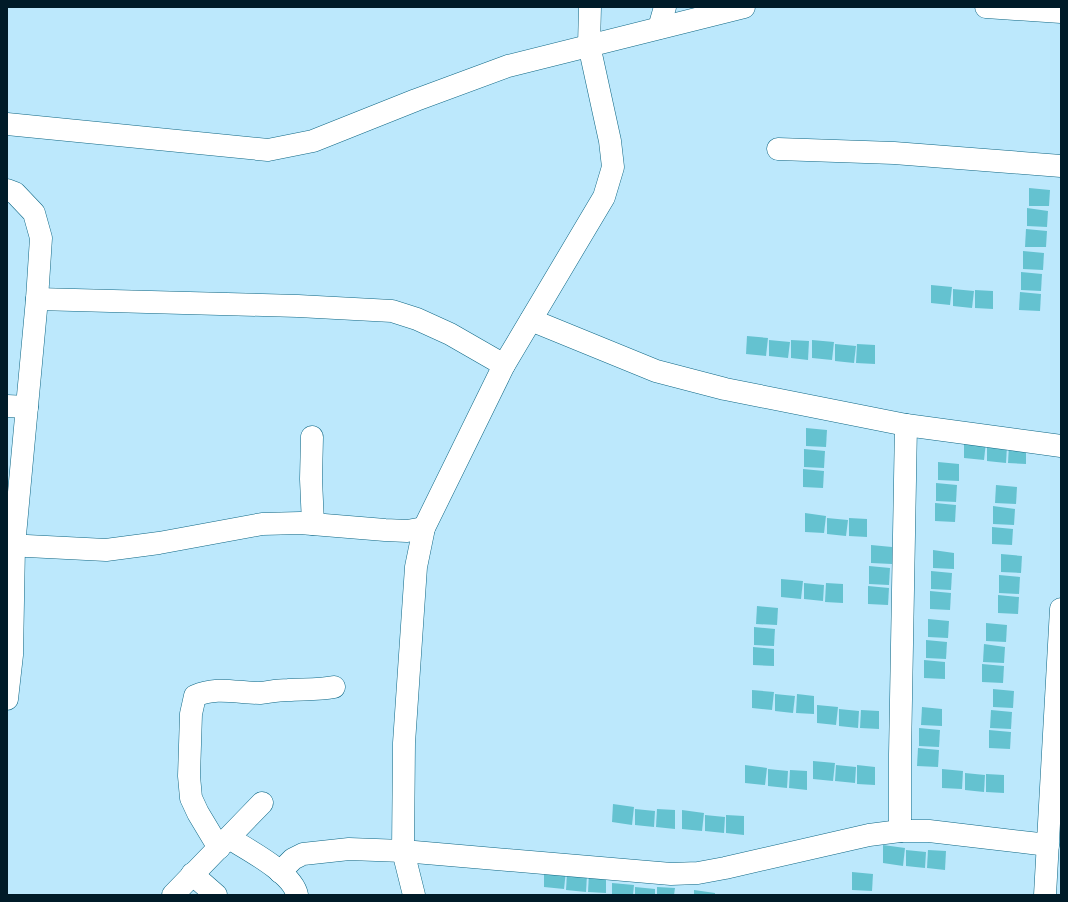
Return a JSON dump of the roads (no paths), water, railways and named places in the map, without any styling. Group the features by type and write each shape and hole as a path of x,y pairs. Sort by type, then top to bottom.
{"street":[{"path":"414,895 403,851 404,743 416,567 424,528 504,365 604,197 612,167 610,141 589,45 590,7"},
{"path":"659,28 665,7"},
{"path":"7,124 268,150 313,141 416,100 508,66 744,7"},
{"path":"986,7 1061,12"},
{"path":"778,149 894,153 1061,166"},
{"path":"7,190 15,193 34,213 41,238 37,299 17,406 11,545 7,698"},
{"path":"37,299 298,306 392,311 417,319 450,334 504,365"},
{"path":"531,320 656,371 724,389 906,425 1061,446"},
{"path":"900,831 906,425"},
{"path":"312,437 312,524"},
{"path":"11,545 106,550 159,543 262,524 312,524 407,531 424,528"},
{"path":"1051,890 1048,845 1056,782 1061,609"},
{"path":"297,895 296,888 280,872 224,843 198,813 191,798 189,776 191,714 195,696 204,692 224,690 259,693 288,690 321,690 334,687"},
{"path":"173,895 262,803"},
{"path":"280,872 293,859 303,854 349,849 403,851 671,874 698,873 870,835 900,831 929,831 1048,845"},
{"path":"192,874 216,895"}]}
